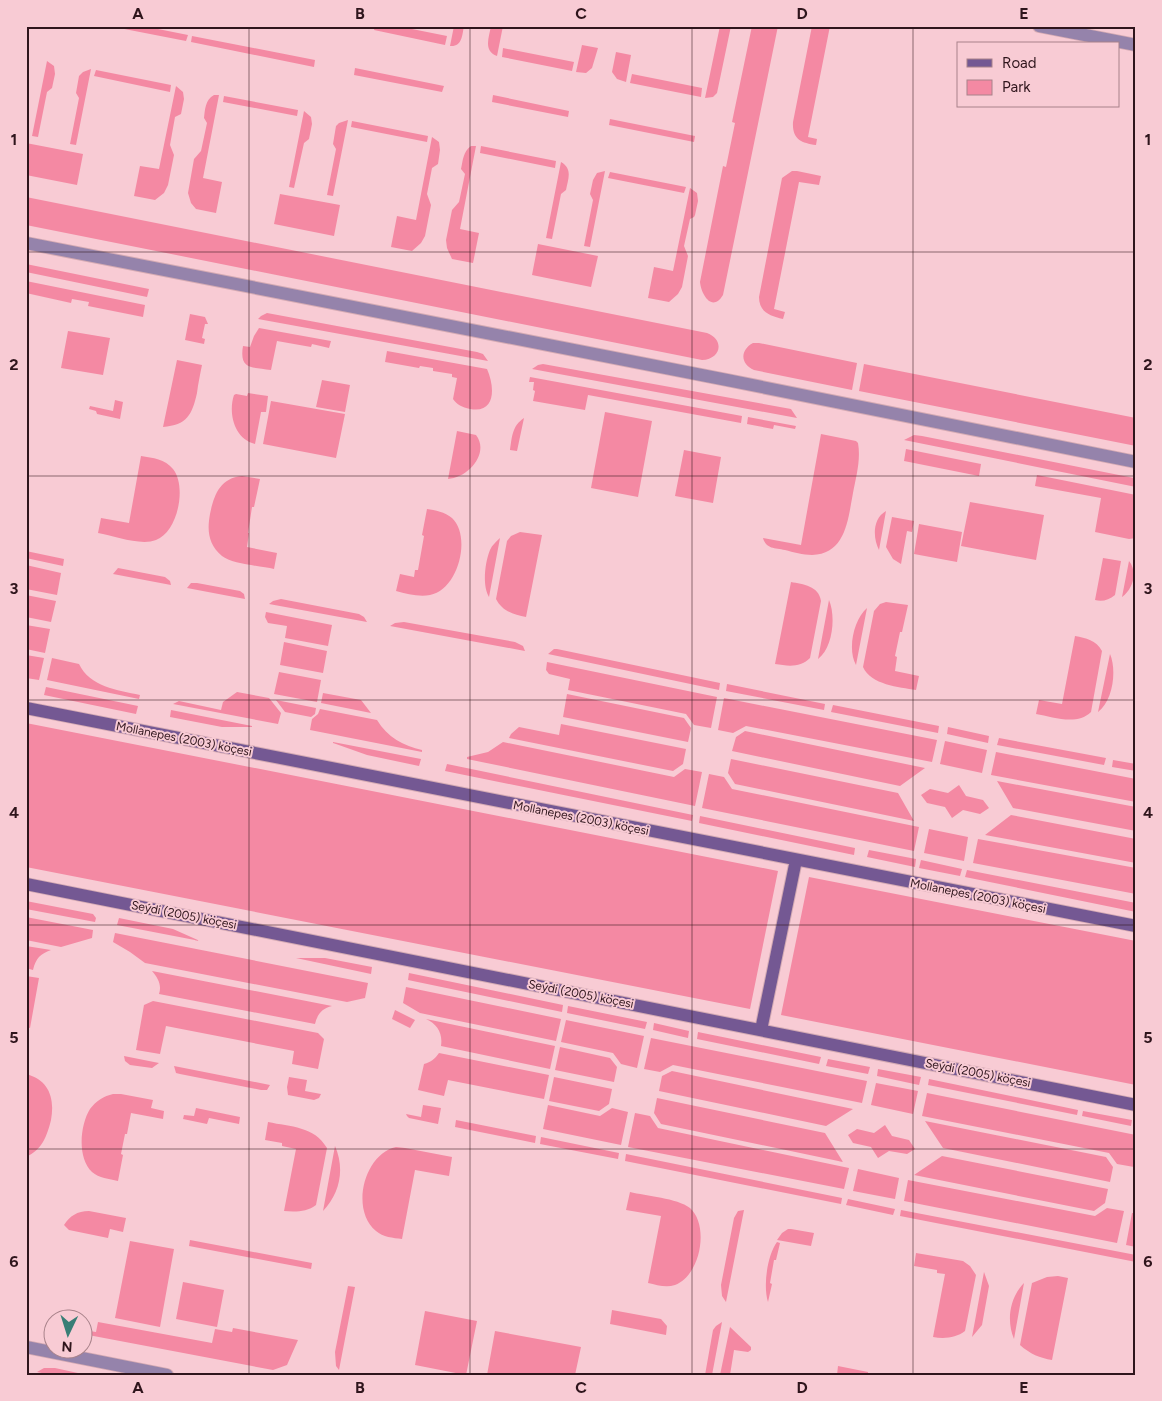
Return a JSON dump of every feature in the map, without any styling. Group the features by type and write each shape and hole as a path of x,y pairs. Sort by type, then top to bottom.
{"street":[{"path":"1039,26 1136,45"},
{"path":"26,243 708,376 1136,462"},
{"name":"Mollanepes (2003) köçesi","path":"26,708 1136,926"},
{"path":"761,1030 796,860"},
{"name":"Seýdi (2005) köçesi","path":"26,884 1136,1105"},
{"path":"26,1347 167,1375"}],"green space":[{"path":"109,26 143,26 188,35 186,41"},
{"path":"375,26 397,26 447,36 445,45 374,30"},
{"path":"454,26 464,26 462,37 457,45 450,46"},
{"path":"491,26 503,26 497,56 488,47"},
{"path":"720,26 731,26 717,93 713,97 705,98"},
{"path":"752,26 778,26 723,295 719,300 711,302 702,292 700,282 723,166 726,167 735,123 732,122"},
{"path":"812,26 830,26 808,137 817,139 816,145 798,139 793,128"},
{"path":"192,36 315,60 314,67 191,42"},
{"path":"582,45 598,48 592,68 586,73 576,72"},
{"path":"503,48 574,62 572,71 502,57"},
{"path":"616,52 631,55 626,82 617,79 612,72"},
{"path":"47,61 54,66 55,74 52,88 47,92 38,137 32,136"},
{"path":"355,68 444,86 442,92 354,75"},
{"path":"91,69 76,145 70,144 79,98 76,93 79,76"},
{"path":"96,70 171,85 170,92 94,76"},
{"path":"632,74 702,88 701,97 630,83"},
{"path":"176,86 183,92 184,99 181,114 175,117 170,145 174,155 168,185 164,193 155,200 134,196 140,166 159,169"},
{"path":"214,95 219,95 203,178 222,182 216,213 196,209 191,203 188,193 194,159 201,151 207,123 204,118 206,105"},
{"path":"493,95 569,111 568,117 492,102"},
{"path":"224,96 298,110 297,116 223,102"},
{"path":"304,111 311,117 312,124 309,139 304,143 294,188 289,187"},
{"path":"610,119 695,136 694,142 609,125"},
{"path":"348,120 333,196 327,195 336,149 333,144 336,126"},
{"path":"352,121 428,136 427,142 351,127"},
{"path":"432,137 439,142 440,150 438,164 432,168 427,194 431,205 425,236 421,243 412,251 391,247 397,216 416,220"},
{"path":"26,143 83,154 77,185 26,175"},
{"path":"471,146 476,146 460,229 479,233 473,263 452,259 446,240 452,210 459,202 465,174 461,169 463,159 466,151"},
{"path":"481,146 556,161 555,168 480,153"},
{"path":"561,162 567,168 568,178 566,190 561,194 552,239 546,238"},
{"path":"605,171 590,247 584,246 593,200 590,194 593,180 597,173"},
{"path":"792,171 821,176 819,185 799,182 774,309 785,312 783,319 763,310 759,297 782,178"},
{"path":"610,172 686,187 684,193 608,178"},
{"path":"690,188 697,193 698,201 695,215 690,219 684,246 688,256 682,287 678,294 669,302 648,298 654,267 673,271"},
{"path":"280,194 340,205 334,236 274,224"},
{"path":"26,197 707,333 716,340 718,349 717,353 713,356 702,360 26,225"},
{"path":"538,244 598,256 591,287 532,275"},
{"path":"26,264 149,289 147,297 26,272"},
{"path":"26,281 145,305 143,317 88,306 89,302 72,299 71,303 26,293"},
{"path":"267,313 477,352 483,354 488,361 258,319"},
{"path":"190,314 205,317 208,324 205,324 202,338 205,339 204,344 185,340"},
{"path":"259,328 331,341 329,348 312,344 311,347 277,341 271,370 248,366 243,359 243,346 250,347"},
{"path":"68,331 110,338 103,375 61,368"},
{"path":"753,343 857,363 852,390 754,370 746,364 743,357 746,349"},
{"path":"387,351 487,369 492,391 489,403 479,409 460,406 453,399 457,378 452,377 452,374 433,371 433,368 420,366 419,368 385,362"},
{"path":"177,360 202,365 197,393 187,418 178,424 163,427"},
{"path":"543,364 791,409 797,418 532,369"},
{"path":"864,364 1136,418 1136,446 859,391"},
{"path":"530,377 742,416 741,423 588,395 585,410 533,401 534,382 529,382"},
{"path":"322,380 350,385 345,412 316,407"},
{"path":"248,393 268,396 266,412 261,412 255,444 242,437 232,417 234,395 247,396"},
{"path":"115,400 123,402 120,419 97,414 96,411 89,409 90,406 113,411"},
{"path":"271,401 345,414 336,458 263,444"},
{"path":"605,412 652,421 638,497 591,488"},
{"path":"748,417 796,426 795,429 774,425 773,429 747,424"},
{"path":"524,418 517,451 510,450 515,428"},
{"path":"457,431 476,435 480,442 479,457 463,474 456,478 448,479"},
{"path":"821,434 858,443 858,468 847,524 839,542 832,549 823,553 812,555 771,547 764,542 763,538 801,545"},
{"path":"914,435 1134,478 1136,479 1136,487 904,440"},
{"path":"906,449 981,464 979,476 904,461"},
{"path":"684,450 721,457 713,503 675,496"},
{"path":"141,456 158,459 166,463 173,469 177,477 180,497 175,519 170,528 164,535 150,542 127,540 98,533 101,518 129,523"},
{"path":"1037,475 1136,495 1136,538 1129,539 1095,532 1101,498 1035,486"},
{"path":"242,476 260,479 254,507 252,507 247,547 277,553 274,569 227,559 217,551 211,542 209,520 216,494 228,480"},
{"path":"970,502 1044,515 1036,560 961,546"},
{"path":"427,509 446,514 452,518 458,527 461,537 461,549 455,573 448,584 440,591 430,595 422,596 396,591 400,574 414,577 415,570 418,570"},
{"path":"886,511 879,550 875,529 881,514"},
{"path":"892,517 914,521 912,532 907,531 901,564 893,559 886,547"},
{"path":"919,524 962,532 957,562 914,554"},
{"path":"520,532 542,535 526,617 509,612 496,599 507,541 511,536"},
{"path":"500,538 489,597 485,580 488,555 491,548"},
{"path":"26,551 64,559 63,566 26,558"},
{"path":"1103,558 1121,561 1115,595 1098,601 1095,600"},
{"path":"1129,561 1134,575 1129,590 1122,597"},
{"path":"26,565 61,573 57,595 26,589"},
{"path":"118,568 165,577 170,581 171,585 113,574"},
{"path":"791,582 814,589 820,596 821,601 810,658 798,665 789,666 775,664"},
{"path":"191,583 240,591 244,594 245,599 187,588"},
{"path":"26,595 56,601 51,622 26,617"},
{"path":"281,599 359,614 367,622 269,604"},
{"path":"829,600 833,623 832,631 827,647 818,659"},
{"path":"886,602 908,605 895,656 897,657 895,671 919,676 916,690 886,684 872,678 863,667 874,611 880,604"},
{"path":"867,608 856,665 852,651 853,635 862,613"},
{"path":"266,612 332,625 328,646 285,638 287,626 268,623 265,617"},
{"path":"404,622 515,642 523,646 525,651 390,626 395,623"},
{"path":"26,625 50,629 45,653 26,649"},
{"path":"1075,636 1094,642 1102,651 1091,712 1079,719 1072,720 1036,714 1039,700 1062,704"},
{"path":"284,642 327,651 323,673 280,665"},
{"path":"554,649 720,683 719,690 548,654"},
{"path":"1110,654 1113,668 1112,685 1107,701 1098,712"},
{"path":"26,655 44,658 39,680 26,678"},
{"path":"52,658 79,664 84,672 97,683 140,695 139,699 47,680"},
{"path":"547,662 717,697 711,728 694,725 686,714 568,690 570,679 549,674 546,670"},
{"path":"279,672 321,680 317,702 274,694"},
{"path":"727,684 825,704 824,710 726,691"},
{"path":"46,687 138,706 136,714 44,695"},
{"path":"237,692 269,698 281,713 278,724 173,704 179,701 221,710 223,702"},
{"path":"323,693 361,700 371,713 321,703"},
{"path":"567,694 684,718 691,728 688,742 563,717"},
{"path":"724,698 937,740 932,762 746,726 733,733 718,730"},
{"path":"276,700 316,708 315,714 311,717 285,712"},
{"path":"833,705 939,726 938,733 831,712"},
{"path":"320,709 377,720 391,736 402,743 422,750 422,752 310,730 312,719 318,714"},
{"path":"171,710 252,727 222,727 170,717"},
{"path":"26,723 778,871 750,1009 26,867"},
{"path":"561,724 686,749 683,764 673,771 509,738 519,727 559,735"},
{"path":"948,727 989,736 988,743 947,734"},
{"path":"745,731 925,768 900,786 732,751 736,737"},
{"path":"999,738 1106,758 1104,765 997,745"},
{"path":"945,741 987,750 982,773 940,764"},
{"path":"333,742 421,759 419,766 367,755"},
{"path":"503,742 674,777 685,769 702,772 695,806 467,759 467,757 488,752"},
{"path":"996,752 1136,779 1136,802 991,775"},
{"path":"731,759 898,793 914,821 735,784 728,773"},
{"path":"1113,760 1136,764 1136,771 1112,767"},
{"path":"447,764 693,815 692,821 445,771"},
{"path":"709,774 724,777 732,789 919,827 914,851 702,808"},
{"path":"997,781 1136,807 1136,831 1013,808"},
{"path":"959,785 966,796 983,800 989,808 980,814 963,810 952,818 945,807 927,803 921,795 930,789 948,793"},
{"path":"1011,815 1136,839 1136,863 985,835"},
{"path":"700,816 855,848 854,855 699,823"},
{"path":"929,829 968,837 964,861 924,853"},
{"path":"978,839 1136,868 1136,894 973,863"},
{"path":"869,850 916,859 915,867 867,857"},
{"path":"921,860 962,869 960,876 919,868"},
{"path":"967,870 1136,903 1136,912 965,877"},
{"path":"809,877 1136,941 1136,1085 781,1015"},
{"path":"26,901 93,914 96,918 95,922 26,909"},
{"path":"26,917 93,930 92,938 61,947 26,940"},
{"path":"119,918 173,929 200,941 117,925"},
{"path":"115,933 368,983 365,998 347,1002 145,963 113,942"},
{"path":"26,946 51,950 39,957 33,970 26,968"},
{"path":"296,958 325,958 372,967 371,974"},
{"path":"152,971 332,1006 320,1012 315,1024 159,994 159,982"},
{"path":"409,973 563,1005 562,1012 408,980"},
{"path":"26,976 39,978 30,1028 26,1027"},
{"path":"406,987 561,1019 556,1041 420,1013 403,1003"},
{"path":"153,1001 318,1033 324,1039 318,1069 292,1064 294,1051 166,1026 160,1054 136,1050 144,1005"},
{"path":"568,1006 647,1022 645,1029 567,1013"},
{"path":"395,1010 415,1020 410,1028 392,1019"},
{"path":"426,1019 555,1046 550,1069 441,1046 441,1037 438,1030"},
{"path":"566,1020 644,1036 637,1068 621,1064 613,1053 561,1042"},
{"path":"654,1023 689,1031 688,1038 653,1030"},
{"path":"698,1032 821,1057 819,1064 697,1039"},
{"path":"651,1038 867,1081 862,1103 673,1065 660,1072 644,1069"},
{"path":"560,1047 610,1058 617,1067 614,1082 555,1070"},
{"path":"439,1053 549,1075 544,1099 448,1080 444,1096 418,1090 424,1064 433,1060"},
{"path":"124,1056 159,1063 152,1068 130,1065 125,1061"},
{"path":"828,1059 870,1067 868,1074 826,1066"},
{"path":"174,1066 270,1085 267,1090 261,1090 180,1074 176,1073"},
{"path":"878,1069 921,1077 919,1085 877,1076"},
{"path":"672,1071 853,1109 826,1126 659,1091 662,1076"},
{"path":"26,1074 45,1085 51,1097 52,1112 46,1137 36,1151 26,1157"},
{"path":"289,1077 307,1080 305,1091 321,1094 319,1098 314,1100 288,1095"},
{"path":"554,1077 612,1089 609,1104 599,1111 549,1101"},
{"path":"929,1079 1078,1110 1077,1115 928,1085"},
{"path":"876,1083 918,1091 913,1114 871,1105"},
{"path":"927,1093 1136,1135 1134,1167 1117,1164 1109,1153 922,1116"},
{"path":"113,1094 153,1100 151,1108 164,1111 163,1119 131,1113 121,1154 123,1155 118,1181 101,1177 92,1172 87,1166 82,1150 82,1132 90,1109 100,1099"},
{"path":"657,1098 825,1133 843,1162 661,1124 654,1113"},
{"path":"423,1105 441,1108 438,1124 407,1116 406,1114 421,1117"},
{"path":"548,1105 600,1116 612,1108 628,1112 621,1145 543,1129"},
{"path":"196,1108 240,1117 239,1124 209,1118 207,1124 183,1119 184,1115 194,1116"},
{"path":"1083,1111 1132,1120 1131,1126 1082,1116"},
{"path":"635,1113 650,1116 658,1128 849,1168 844,1189 628,1147"},
{"path":"456,1120 536,1136 535,1143 455,1127"},
{"path":"925,1121 1106,1157 1113,1167 1110,1182 943,1148"},
{"path":"268,1122 309,1131 316,1135 327,1148 316,1205 309,1209 284,1211 296,1149 282,1146 282,1143 265,1140"},
{"path":"885,1125 892,1136 909,1140 915,1149 907,1154 889,1151 878,1158 871,1147 853,1143 848,1135 857,1129 874,1133"},
{"path":"541,1137 619,1153 618,1159 540,1144"},
{"path":"335,1146 340,1163 339,1180 337,1189 323,1211"},
{"path":"396,1147 452,1157 449,1176 415,1170 402,1239 385,1236 376,1231 368,1222 362,1197 364,1184 376,1160 385,1152"},
{"path":"626,1154 842,1198 841,1204 625,1161"},
{"path":"942,1156 1108,1189 1105,1203 1094,1211 914,1175"},
{"path":"858,1169 899,1178 895,1199 853,1191"},
{"path":"908,1180 1095,1216 1107,1208 1124,1211 1117,1243 904,1201"},
{"path":"630,1192 677,1202 690,1208 696,1216 700,1226 701,1238 696,1261 691,1272 684,1280 675,1285 665,1286 648,1283 661,1216 626,1210"},
{"path":"848,1199 895,1209 893,1215 846,1205"},
{"path":"744,1210 726,1302 722,1296 721,1285 734,1218 738,1211"},
{"path":"901,1210 1136,1255 1136,1262 900,1216"},
{"path":"89,1211 126,1218 123,1232 110,1229 108,1238 69,1230 64,1225 74,1215"},
{"path":"1132,1213 1136,1213 1136,1247 1126,1245"},
{"path":"788,1229 814,1233 811,1246 777,1240"},
{"path":"190,1240 312,1263 311,1269 189,1246"},
{"path":"130,1241 174,1249 160,1327 115,1318"},
{"path":"777,1242 780,1243 776,1260 774,1260 768,1302 766,1288 768,1263"},
{"path":"916,1253 963,1261 970,1266 976,1275 965,1331 958,1335 941,1338 933,1337 945,1274 937,1273 937,1270 914,1266"},
{"path":"984,1272 989,1286 982,1325 972,1337"},
{"path":"1058,1276 1068,1278 1052,1360 1035,1355 1020,1345 1032,1283 1047,1277"},
{"path":"183,1282 224,1290 217,1327 176,1319"},
{"path":"1024,1283 1014,1339 1010,1324 1011,1309 1015,1295"},
{"path":"348,1286 355,1287 339,1370 336,1366 335,1352"},
{"path":"612,1310 661,1319 667,1326 666,1335 610,1324"},
{"path":"425,1311 477,1321 466,1375 415,1365"},
{"path":"98,1322 212,1343 215,1329 232,1332 233,1328 298,1340 287,1365 273,1370 92,1336 92,1331 96,1332"},
{"path":"722,1322 712,1375 705,1375 713,1330"},
{"path":"730,1327 751,1347 751,1350 748,1352 734,1350 730,1375 720,1375"},
{"path":"495,1331 581,1347 575,1375 487,1375"},
{"path":"838,1366 868,1372 868,1375 837,1375"},
{"path":"44,1368 55,1368 87,1375 51,1375 37,1372"}]}
